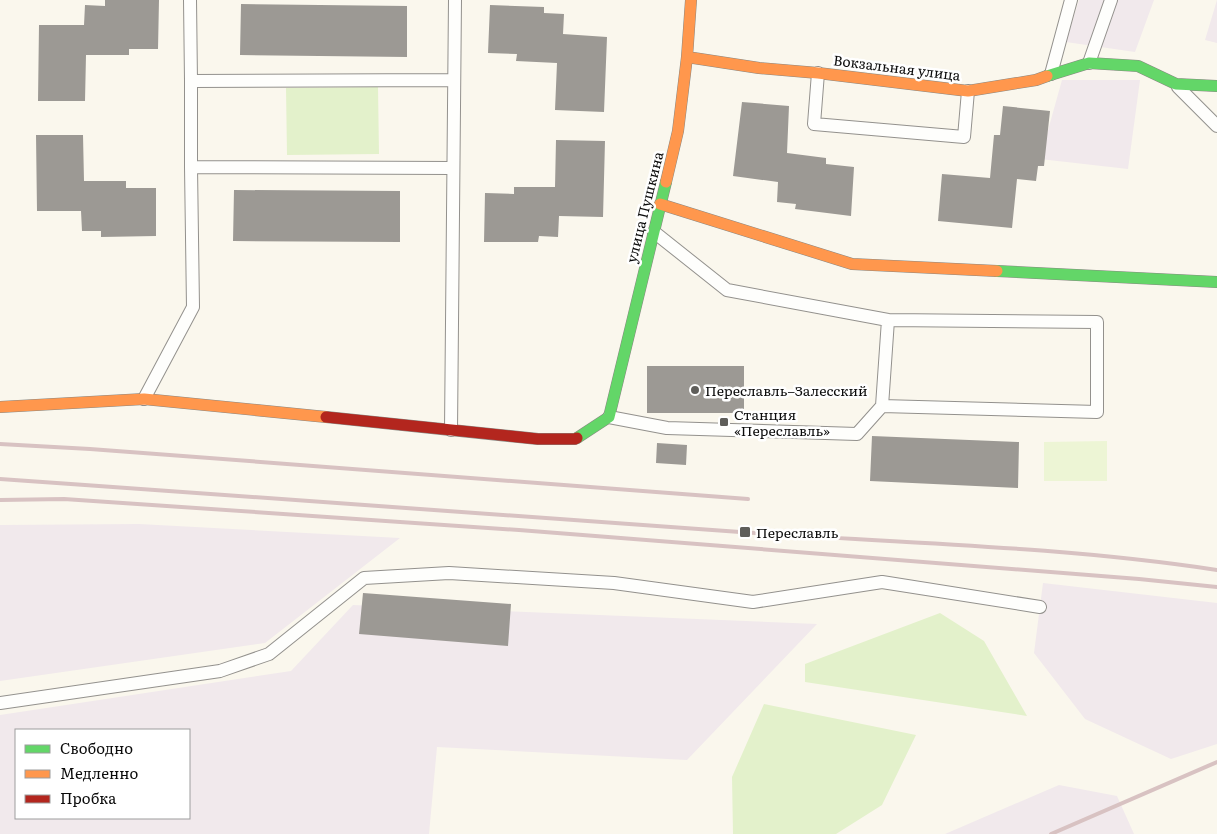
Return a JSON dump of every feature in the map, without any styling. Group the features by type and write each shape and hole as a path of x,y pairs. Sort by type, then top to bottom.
{"street":[{"name":"улица Пушкина","path":"608,417 678,131 687,57 691,0"},
{"name":"Вокзальная улица","path":"687,57 759,68 968,90 1036,80 1089,63 1138,66 1176,84 1217,86"},
{"path":"660,204 852,264 1217,282"},
{"path":"0,407 144,399 538,439 575,438 608,417"}],"lane":[{"path":"144,399 193,307 190,0"},
{"path":"451,430 455,0"},
{"path":"1051,74 1071,0"},
{"path":"1089,63 1111,0"},
{"path":"818,73 814,124 964,137 968,90"},
{"path":"191,81 454,80"},
{"path":"1176,84 1217,126"},
{"path":"191,167 453,168"},
{"path":"654,232 727,290 888,320 1097,322 1097,412 882,406"},
{"path":"608,417 667,428 857,434 882,406 888,320"},
{"path":"0,703 220,671 269,654 364,578 449,573 614,582 753,602 882,582 1040,607"}],"shaded area":[{"path":"1079,0 1154,0 1135,52 1066,42"},
{"path":"1217,0 1217,43 1205,40"},
{"path":"1062,80 1140,80 1128,169 1040,159"},
{"path":"139,524 400,538 265,643 0,681 0,525"},
{"path":"1043,583 1217,603 1217,744 1171,759 1085,719 1034,653"},
{"path":"353,605 817,624 687,760 437,747 429,834 0,834 0,715 291,671"},
{"path":"1059,785 1117,796 1134,834 945,834"}],"green space":[{"path":"378,87 379,154 287,155 286,88"},
{"path":"1107,441 1107,481 1044,481 1044,442"},
{"path":"940,613 984,641 1027,716 805,682 805,664"},
{"path":"764,704 916,735 882,805 836,834 733,834 732,777"}],"building":[{"path":"105,0 159,0 158,49 129,49 129,55 86,55 85,101 38,101 39,25 84,25 85,5 105,6"},
{"path":"241,4 407,6 407,57 240,55"},
{"path":"490,5 544,7 544,13 564,14 563,34 607,37 604,112 555,110 557,63 516,61 517,54 488,53"},
{"path":"742,102 789,106 787,153 826,158 826,164 854,167 851,216 795,209 796,204 777,202 778,182 733,176"},
{"path":"1003,106 1050,111 1044,166 1038,166 1036,181 1017,179 1012,228 938,221 942,174 990,178 994,135 1000,135"},
{"path":"36,135 83,135 84,181 126,181 126,188 156,188 156,236 101,237 101,231 82,231 81,211 37,211"},
{"path":"556,140 605,141 603,217 559,216 558,237 539,236 538,242 484,242 485,193 514,194 514,187 555,187"},
{"path":"234,190 400,191 400,242 233,241"},
{"name":"Переславль–Залесский","path":"647,366 744,366 744,413 647,413"},
{"path":"872,436 1019,442 1018,488 870,481"},
{"path":"657,443 687,445 686,465 656,463"},
{"path":"363,593 511,604 508,646 359,634"}],"railway":[{"path":"0,444 90,449 748,499"},
{"path":"0,479 740,532 1039,550 1098,555 1217,570"},
{"path":"0,500 64,499 519,530 1139,579 1217,587"},
{"path":"1051,834 1217,762"}],"traffic: fast":[{"path":"1047,76 1089,63 1138,66 1176,84 1217,86"},
{"path":"577,438 609,417 666,182"},
{"path":"997,271 1217,282"}],"traffic: slow":[{"path":"666,182 678,131 687,57 691,0"},
{"path":"687,57 759,68 968,91 1036,80 1047,76"},
{"path":"660,204 852,264 997,271"},
{"path":"0,407 144,399 326,417"}],"traffic: jam":[{"path":"326,417 538,439 577,438"}],"place":[{"name":"Переславль–Залесский","path":"695,390"},
{"name":"Станция «Переславль»","path":"724,422"},
{"name":"Переславль","path":"745,532"}]}
